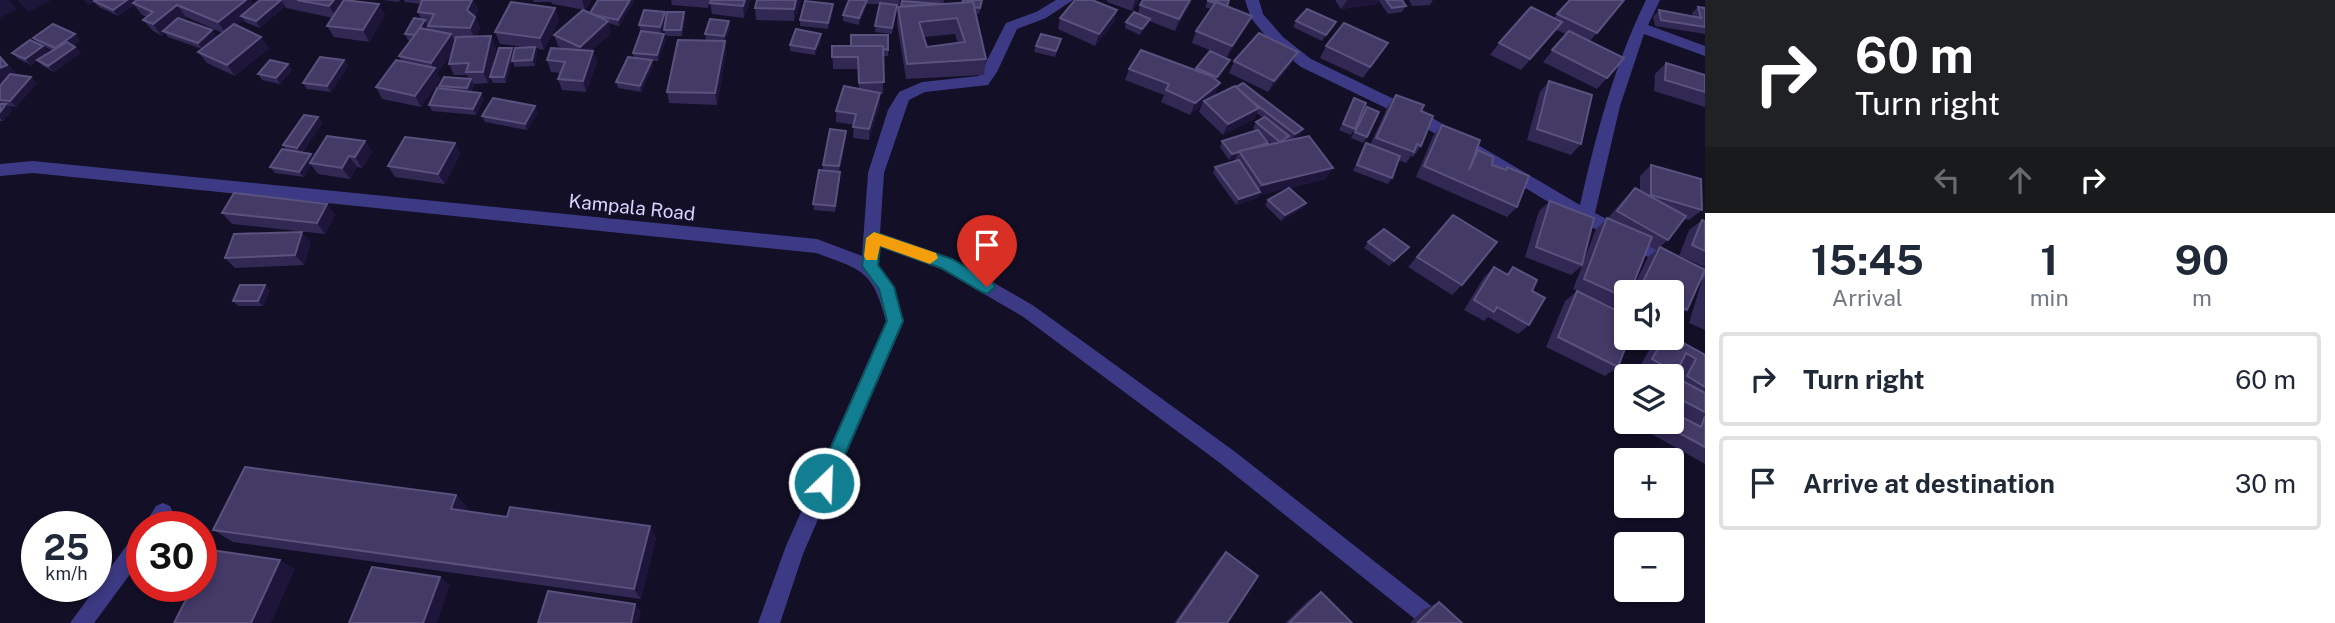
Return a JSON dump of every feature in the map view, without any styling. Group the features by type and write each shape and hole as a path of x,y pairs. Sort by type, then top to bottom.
{"street":[{"path":"769,623 793,552 895,321 886,287 870,266 874,238 876,173 896,110 904,96 922,87 983,81 1012,26 1041,15 1066,0"},
{"path":"1252,0 1256,15 1278,41 1306,62 1424,120 1586,216 1671,261 1705,275"},
{"path":"1586,216 1610,106 1638,27 1653,0"},
{"path":"1638,27 1705,51"},
{"name":"Kampala Road","path":"0,170 33,167 817,246 870,266"},
{"path":"874,238 947,264 1028,311 1227,457 1437,623"},
{"path":"81,623 126,563"}],"building":[{"path":"95,0 127,0 113,10"},
{"path":"137,0 246,0 218,22 177,5 153,24 143,20 153,12 133,3"},
{"path":"260,0 281,0 256,21 241,16"},
{"path":"297,0 334,0 329,6"},
{"path":"344,0 379,4 363,30 327,26"},
{"path":"422,0 472,0 467,10 475,17 470,28 428,26 434,14 418,12"},
{"path":"598,0 630,0 618,20 590,13"},
{"path":"711,0 745,0 743,6 710,3"},
{"path":"757,0 796,0 794,9 755,8"},
{"path":"849,0 867,0 859,18 843,15"},
{"path":"963,0 982,0 980,8 974,7 973,2 962,3"},
{"path":"1075,0 1092,0 1117,10 1099,34 1060,18"},
{"path":"1143,0 1190,0 1179,19 1140,5"},
{"path":"1208,0 1229,0 1227,6"},
{"path":"1386,0 1402,0 1406,6 1392,8"},
{"path":"1570,0 1624,0 1597,33 1557,14"},
{"path":"805,1 833,4 828,23 800,20"},
{"path":"902,1 940,4 901,6"},
{"path":"511,2 555,8 540,38 495,32"},
{"path":"973,2 986,59 907,64 898,7","holes":["957,18 965,42 927,47 919,22"]},
{"path":"1216,2 1252,16 1232,46 1196,31"},
{"path":"880,3 897,5 892,28 875,26"},
{"path":"1531,7 1562,22 1530,59 1499,43"},
{"path":"1698,7 1705,8 1705,27 1661,20 1659,10 1701,18"},
{"path":"1307,9 1336,22 1326,35 1296,21"},
{"path":"583,10 608,21 580,47 554,35"},
{"path":"644,10 665,12 660,27 639,25"},
{"path":"667,12 684,12 681,30 664,30"},
{"path":"1134,12 1150,19 1142,29 1126,22"},
{"path":"178,18 212,30 198,43 163,31"},
{"path":"414,18 425,20 415,35 405,34"},
{"path":"710,19 729,21 724,36 705,34"},
{"path":"1344,23 1388,43 1370,67 1326,46"},
{"path":"53,24 75,34 55,48 33,38"},
{"path":"234,24 261,37 227,65 198,52"},
{"path":"420,28 451,34 431,63 399,56"},
{"path":"796,29 821,34 815,49 790,45"},
{"path":"641,31 664,34 657,55 633,53"},
{"path":"1569,31 1624,58 1607,78 1552,50"},
{"path":"1259,33 1298,52 1274,81 1234,61"},
{"path":"1041,34 1061,39 1056,51 1036,46"},
{"path":"851,35 888,35 888,50 883,49 883,46 851,46"},
{"path":"491,36 483,72 466,72 469,63 449,64 456,37"},
{"path":"30,40 43,46 25,59 12,53"},
{"path":"678,40 725,41 715,93 667,92"},
{"path":"67,42 75,47 48,66 37,60"},
{"path":"832,46 883,46 884,82 859,83 858,57 832,57"},
{"path":"535,47 532,60 512,61 515,48"},
{"path":"499,48 512,48 504,77 490,77"},
{"path":"551,48 593,51 583,81 558,79 565,62 547,60"},
{"path":"1141,50 1211,76 1220,83 1195,103 1166,90 1169,84 1129,69"},
{"path":"1210,51 1230,60 1217,77 1196,68"},
{"path":"0,57 7,65 0,68"},
{"path":"320,57 344,60 327,86 303,83"},
{"path":"628,57 652,60 640,86 616,82"},
{"path":"270,60 288,64 276,78 258,74"},
{"path":"396,60 435,68 415,96 376,87"},
{"path":"1666,63 1705,75 1705,92 1665,80"},
{"path":"10,74 31,77 10,101 0,100 0,86"},
{"path":"444,77 471,79 467,88 439,86"},
{"path":"1549,81 1592,95 1581,144 1537,129"},
{"path":"1243,83 1303,129 1295,134 1253,102 1236,87"},
{"path":"844,86 880,93 869,129 853,127 856,114 836,111"},
{"path":"1235,86 1259,108 1228,124 1204,101"},
{"path":"437,88 481,93 473,109 429,105"},
{"path":"1396,95 1424,105 1421,111 1433,116 1421,146 1417,144 1414,152 1376,138"},
{"path":"493,98 535,106 525,124 482,116"},
{"path":"1354,98 1366,103 1355,129 1343,124"},
{"path":"1367,107 1379,112 1367,137 1355,132"},
{"path":"304,115 318,117 297,148 283,145"},
{"path":"1265,117 1289,136 1280,142 1256,122"},
{"path":"1442,125 1480,140 1469,170 1478,150 1493,157 1492,165 1506,170 1507,167 1529,176 1517,207 1424,166"},
{"path":"830,129 846,131 839,166 823,165"},
{"path":"1258,130 1268,143 1232,154 1222,141"},
{"path":"327,136 365,141 355,157 349,156 342,168 310,163"},
{"path":"1309,136 1333,168 1262,185 1239,151"},
{"path":"405,137 455,143 438,174 388,166"},
{"path":"1366,143 1400,156 1392,178 1357,165"},
{"path":"282,149 311,154 299,172 270,167"},
{"path":"1239,160 1260,192 1239,199 1215,167"},
{"path":"1651,165 1701,179 1702,210 1651,195"},
{"path":"819,170 840,172 835,206 813,204"},
{"path":"1289,188 1306,203 1285,215 1268,200"},
{"path":"1635,188 1686,216 1668,240 1617,211"},
{"path":"234,193 327,204 317,223 222,213"},
{"path":"1550,201 1594,218 1582,265 1536,247"},
{"path":"1453,215 1497,242 1462,285 1417,257"},
{"path":"1607,218 1652,237 1635,280 1614,280 1614,293 1584,279"},
{"path":"1702,220 1705,221 1705,251 1692,245"},
{"path":"1384,229 1409,247 1394,261 1368,242"},
{"path":"302,232 295,255 225,258 234,234"},
{"path":"1660,247 1705,270 1687,310 1684,308 1684,280 1644,280"},
{"path":"1494,267 1508,275 1513,267 1537,280 1532,291 1545,298 1529,325 1497,307 1494,312 1474,300"},
{"path":"240,285 265,285 258,301 233,301"},
{"path":"1577,291 1614,309 1614,350 1624,350 1619,364 1614,365 1558,337"},
{"path":"1684,343 1705,355 1705,387 1687,376 1696,359 1686,353 1680,364 1661,364 1652,359 1657,350 1684,350"},
{"path":"1684,382 1705,393 1705,412 1684,401"},
{"path":"1705,416 1705,447 1681,434 1684,434 1684,418 1701,427"},
{"path":"245,467 456,495 451,509 507,517 510,507 650,526 634,589 217,531 217,522"},
{"path":"217,551 280,560 251,623 174,623 185,602 217,602"},
{"path":"1226,552 1258,576 1227,623 1177,623"},
{"path":"372,567 440,577 423,623 349,623"},
{"path":"548,591 635,604 631,623 538,623"},
{"path":"1321,592 1352,623 1289,623"},
{"path":"1439,602 1462,623 1417,623"}],"slow traffic":[{"path":"871,256 874,238 930,258"}],"route":[{"path":"824,483 895,321 886,287 870,266 874,238 947,264 987,287"}]}
